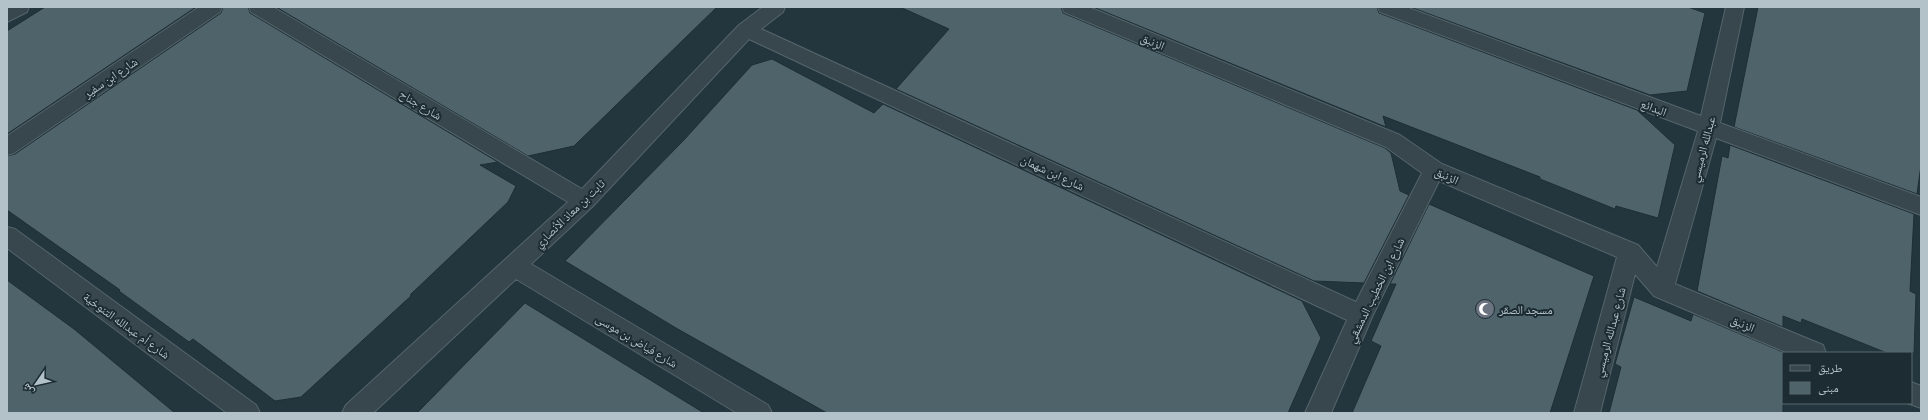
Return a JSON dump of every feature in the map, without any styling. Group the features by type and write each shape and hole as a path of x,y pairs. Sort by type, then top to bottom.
{"street":[{"path":"7,15 20,7"},
{"name":"شارع ابن سفير","path":"7,147 213,7"},
{"name":"شارع جناح","path":"258,7 584,201"},
{"name":"ثابت بن معاذ الأنصاري","path":"355,413 584,201 746,30 776,7"},
{"name":"الزنبق","path":"1071,7 1393,141 1434,170 1630,252 1662,289 1812,352"},
{"name":"البدائع","path":"1387,7 1921,206"},
{"name":"عبدالله الرميسي","path":"1662,289 1709,128 1735,7"},
{"name":"شارع ابن شهمان","path":"746,30 1361,315"},
{"name":"شارع ابن الخطيب الدمشقي","path":"1318,413 1361,315 1434,170"},
{"name":"شارع أم عبدالله التنوخية","path":"7,236 247,413"},
{"name":"شارع عبدالله الرميسي","path":"1587,413 1630,252"},
{"name":"شارع فياض بن موسى","path":"514,266 759,413"},
{"path":"1912,394 1921,398"}],"building":[{"path":"45,7 196,7 7,134 7,31"},
{"path":"223,7 248,7 250,13 498,162 480,165 516,186 508,202 410,295 412,295 301,397 275,401 193,339 189,342 119,291 120,290 7,210 7,156 15,154 221,13"},
{"path":"276,7 717,7 574,146 528,156"},
{"path":"900,7 1061,7 1063,13 1385,148 1391,153 1400,191 1409,195 1364,283 1314,281 896,89 949,29"},
{"path":"1093,7 1377,7 1379,13 1637,110 1675,145 1658,218 1616,206 1615,209 1540,179 1540,177 1383,116 1386,127"},
{"path":"1410,7 1688,7 1705,13 1687,91 1650,95"},
{"path":"1758,7 1921,7 1921,165 1917,194 1734,127"},
{"path":"772,59 874,113 883,104 1302,301 1321,338 1288,413 827,413 676,328 565,261 683,141 752,65"},
{"path":"1730,145 1914,214 1910,291 1916,294 1914,353 1884,352 1802,319 1801,323 1783,316 1783,327 1697,291 1722,156 1728,158"},
{"name":"مسجد الصقر","path":"1429,204 1594,276 1550,413 1352,413 1381,346 1371,341 1396,284 1390,284"},
{"path":"7,280 74,329 175,413 7,413"},
{"path":"1634,297 1691,321 1693,314 1783,352 1783,413 1609,413 1621,367 1615,364"},
{"path":"525,303 704,413 417,413"}],"place":[{"name":"مسجد الصقر","path":"1485,309"}]}
